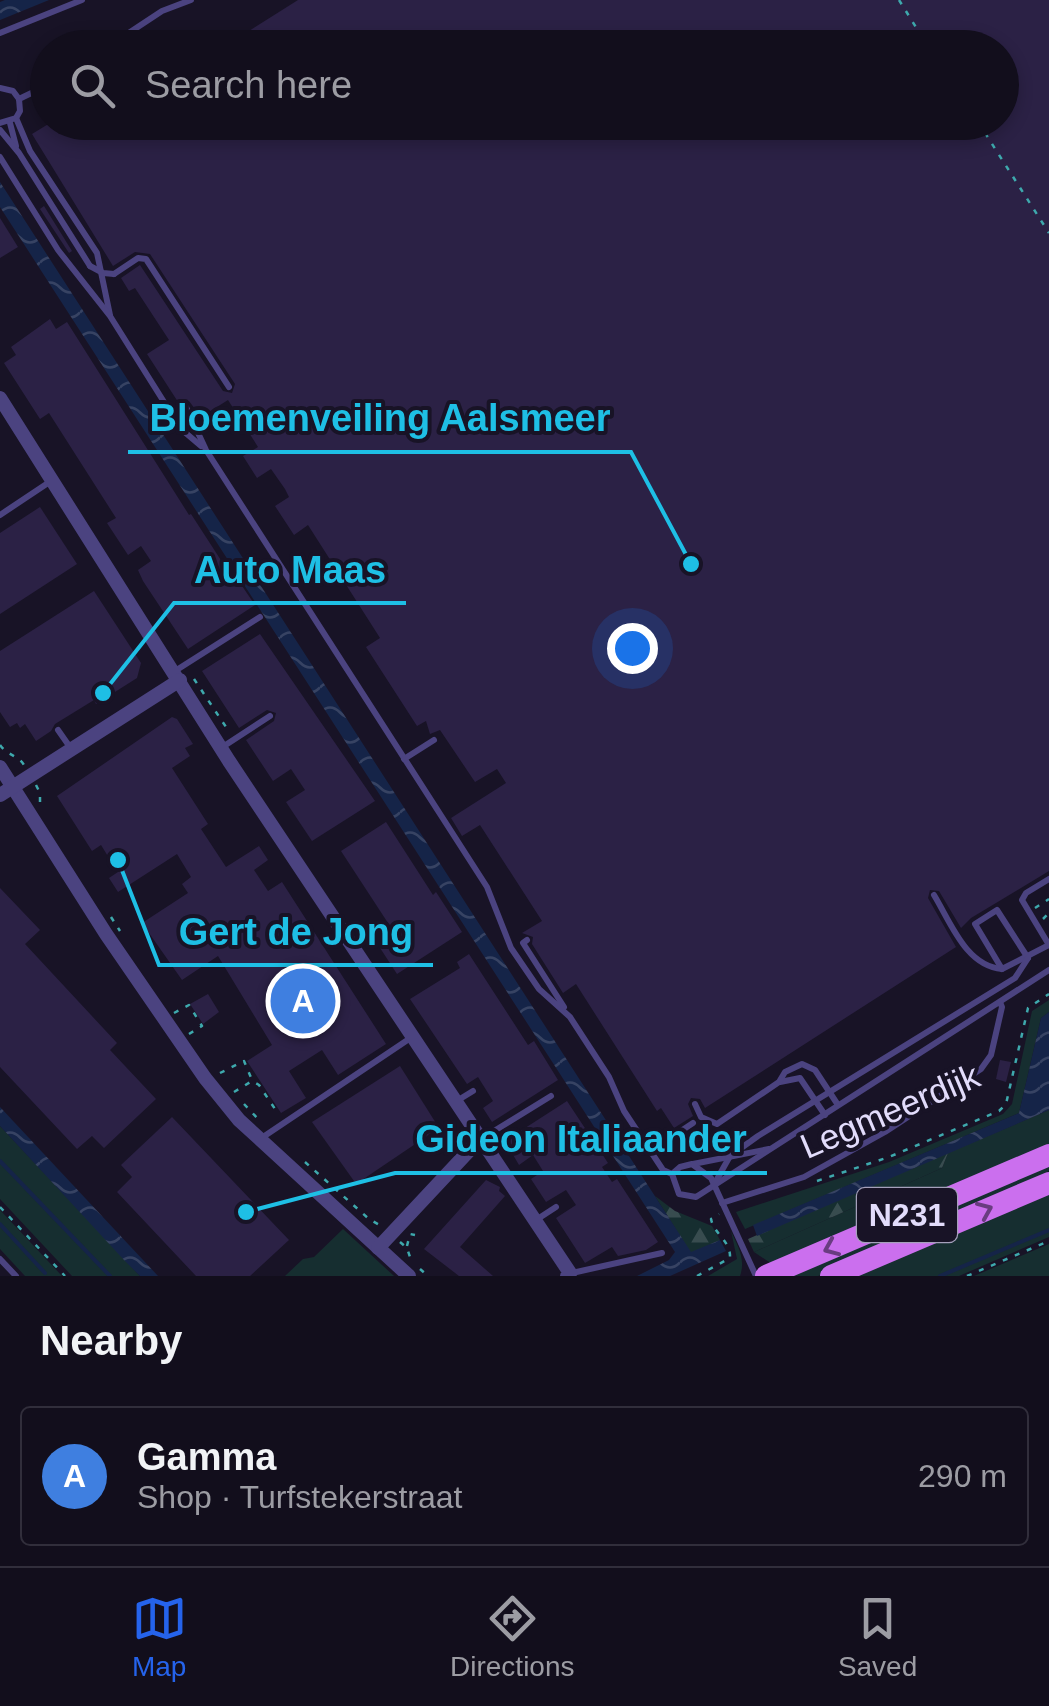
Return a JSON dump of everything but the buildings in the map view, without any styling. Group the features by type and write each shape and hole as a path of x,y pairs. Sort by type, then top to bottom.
{"main road":[{"name":"N231","path":"766,1276 1049,1155"},
{"name":"N231","path":"831,1276 1049,1183"}],"street":[{"path":"0,398 180,672 220,746 569,1275"},
{"path":"6,791 72,751 180,672"},
{"path":"0,767 6,791 238,1120 265,1135 409,1276"},
{"path":"378,1248 480,1139"}],"lane":[{"path":"0,34 82,0"},
{"path":"133,30 162,11 190,0"},
{"path":"0,88 14,91 20,111 0,127 90,266 114,274 138,258 146,259 229,386"},
{"path":"19,99 30,94"},
{"path":"13,120 19,153"},
{"path":"13,120 97,253 110,316"},
{"path":"0,157 58,250 110,316 182,429 206,450"},
{"path":"186,407 206,450 487,887 511,948 539,989 570,1017"},
{"path":"0,515 52,480"},
{"path":"180,672 260,617"},
{"path":"220,746 270,716"},
{"path":"58,730 72,751"},
{"path":"404,759 434,740"},
{"path":"934,895 968,950 982,965 1002,970 1049,945 1023,896 1049,879"},
{"path":"1002,970 976,924 997,910 1028,958"},
{"path":"527,940 523,943 609,1077 624,1111 664,1170 672,1174 680,1194 696,1197 1049,970"},
{"path":"714,1185 730,1156 1015,978 1028,958"},
{"path":"722,1203 804,1177 885,1132 980,1069 991,1055 1000,1002"},
{"path":"265,1135 412,1037"},
{"path":"779,1082 785,1072 808,1064 839,1105"},
{"path":"695,1104 701,1117 717,1124 779,1082 800,1078 825,1114"},
{"path":"454,1102 474,1091"},
{"path":"480,1139 551,1096"},
{"path":"651,1151 693,1123"},
{"path":"672,1174 692,1164 775,1148"},
{"path":"692,1164 702,1168 714,1185 756,1276"},
{"path":"535,1220 556,1207"},
{"path":"569,1275 662,1254"},
{"path":"0,1259 16,1276"}],"path":[{"path":"899,0 918,30"},
{"path":"990,140 1049,233"},
{"path":"180,672 231,736 220,746"},
{"path":"0,744 12,757 21,759 40,792 38,801 43,813"},
{"path":"1029,912 1049,899"},
{"path":"108,912 124,938"},
{"name":"Legmeerdijk","path":"816,1181 889,1157 999,1111 1006,1104 1028,1008 1049,994"},
{"path":"189,1005 202,1026 188,1035 173,1014 189,1005"},
{"path":"252,1082 244,1062 218,1074 265,1135"},
{"path":"232,1093 252,1082"},
{"path":"252,1082 259,1085 275,1109"},
{"path":"303,1161 392,1234 407,1248 414,1265 428,1276"},
{"path":"0,1207 64,1276"},
{"path":"696,1276 730,1258 711,1219 724,1212"},
{"path":"407,1248 410,1234 415,1234"},
{"path":"967,1276 1049,1241"}],"green space":[{"path":"1049,1000 1049,1012 1041,1018 1019,1113 745,1229 736,1212 889,1162 1003,1114 1012,1104 1032,1011"},
{"path":"1049,1110 1049,1149 772,1264 754,1252 942,1168 948,1153"},
{"path":"0,1126 140,1276 72,1276 0,1199"},
{"path":"948,1153 942,1168 754,1252 748,1239"},
{"path":"1049,1162 1049,1171 968,1212 818,1276 787,1276"},
{"path":"1049,1192 1049,1237 959,1276 849,1276"},
{"path":"655,1196 675,1211 712,1226 720,1240 691,1253"},
{"path":"0,1210 62,1276 25,1276 0,1249"},
{"path":"343,1229 394,1276 285,1276 303,1259 314,1257"},
{"path":"731,1231 742,1259 740,1276 708,1276 737,1259"},
{"path":"1049,1244 1049,1276 974,1276"}],"water":[{"path":"49,0 0,20 0,2"},
{"path":"0,182 691,1252 720,1240 726,1251 670,1276 637,1276 669,1260 675,1252 0,207"},
{"path":"1049,1012 1049,1110 757,1236 753,1225 1019,1113 1041,1018"},
{"path":"0,1107 158,1276 140,1276 124,1260 0,1126"}],"waterway":[{"path":"0,1161 110,1276"},
{"path":"0,1224 45,1273"},
{"path":"940,1276 1049,1230"}],"place":[{"name":"Bloemenveiling Aalsmeer","path":"691,564"},
{"name":"Auto Maas","path":"103,693"},
{"name":"Gert de Jong","path":"118,860"},
{"name":"Gamma","path":"303,1001"},
{"name":"Gideon Italiaander","path":"246,1212"}]}
